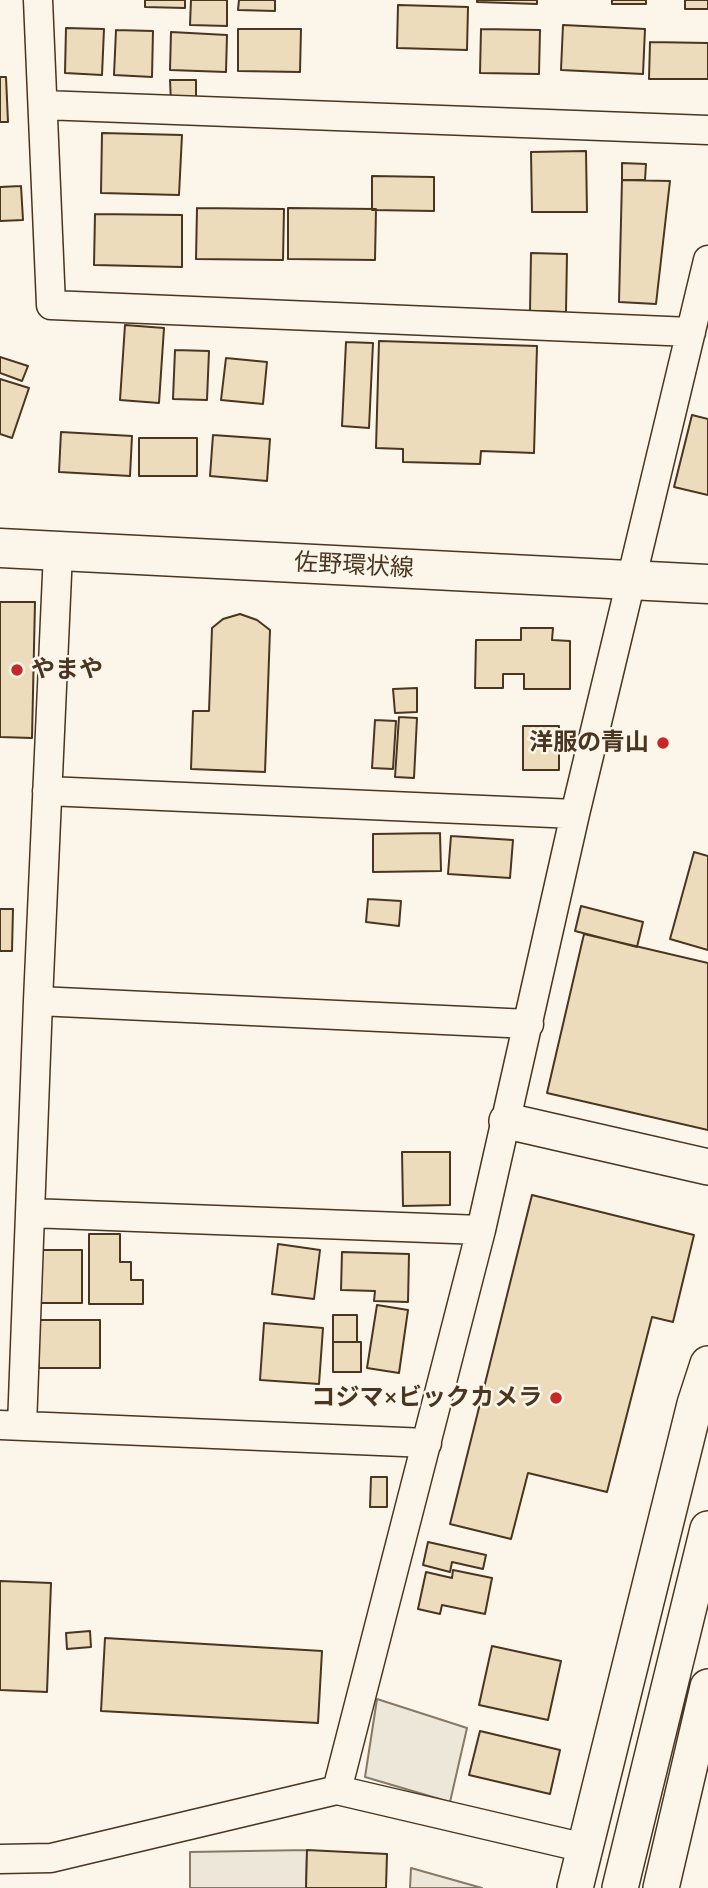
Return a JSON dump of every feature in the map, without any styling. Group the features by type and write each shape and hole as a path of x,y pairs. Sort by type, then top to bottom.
{"main road":[{"name":"佐野環状線","path":"0,548 708,583"}],"street":[{"path":"38,0 51,305 691,332"},
{"path":"43,105 708,130"},
{"path":"337,1790 481,1230 575,814 708,260"},
{"path":"58,552 30,1213 11,1425 427,1443"},
{"path":"47,791 575,814"},
{"path":"37,1001 529,1024"},
{"path":"507,1121 708,1167"},
{"path":"30,1213 481,1230"},
{"path":"575,1888 695,1404 708,1364"},
{"path":"620,1888 708,1529"},
{"path":"661,1888 708,1686"},
{"path":"0,1859 51,1858 337,1790 585,1848"}],"shaded area":[{"path":"377,1699 467,1728 450,1802 365,1777"},
{"path":"307,1850 306,1888 190,1888 190,1852"},
{"path":"411,1868 482,1888 410,1888"}],"building":[{"path":"145,0 185,0 185,8 145,7"},
{"path":"191,0 227,0 227,26 190,25"},
{"path":"239,0 275,0 275,11 238,10"},
{"path":"537,0 537,4 477,2"},
{"path":"612,0 646,0 646,4 612,4"},
{"path":"685,0 708,0 708,9 685,9"},
{"path":"398,5 468,7 467,50 397,48"},
{"path":"563,25 645,29 643,74 561,70"},
{"path":"66,28 104,29 102,75 65,73"},
{"path":"238,29 301,29 300,72 238,71"},
{"path":"481,29 540,30 539,74 480,73"},
{"path":"116,30 153,31 152,77 114,75"},
{"path":"171,32 227,35 226,72 170,70"},
{"path":"650,42 708,43 708,79 649,79"},
{"path":"0,77 6,77 8,122 0,122"},
{"path":"170,80 196,80 196,102 171,103"},
{"path":"102,133 182,135 179,195 101,193"},
{"path":"586,151 587,212 532,212 531,152"},
{"path":"622,163 646,164 645,180 622,180"},
{"path":"372,176 434,177 434,211 372,210"},
{"path":"622,180 670,181 656,304 619,302"},
{"path":"21,186 23,220 0,221 0,187"},
{"path":"197,208 284,209 283,260 196,259"},
{"path":"288,208 376,209 375,260 288,259"},
{"path":"95,214 182,215 182,267 94,265"},
{"path":"531,253 567,254 566,312 530,311"},
{"path":"125,325 164,328 159,403 120,400"},
{"path":"379,341 537,346 534,453 481,451 480,464 403,462 403,449 376,448"},
{"path":"346,342 373,343 369,428 342,426"},
{"path":"175,350 209,351 207,400 173,399"},
{"path":"0,357 28,366 22,381 0,373"},
{"path":"226,358 267,362 263,404 221,400"},
{"path":"0,379 29,388 12,438 0,434"},
{"path":"692,415 708,419 708,495 674,487"},
{"path":"61,432 132,436 130,476 59,472"},
{"path":"213,435 270,439 267,481 210,476"},
{"path":"139,438 197,438 197,476 139,476"},
{"name":"やまや","path":"0,602 35,602 32,738 0,737"},
{"path":"240,614 257,620 270,630 265,772 191,769 193,711 209,711 212,628 223,619"},
{"path":"521,628 553,628 552,640 570,641 570,689 524,689 524,674 503,674 503,688 475,688 476,640 521,640"},
{"path":"417,688 417,712 395,713 393,689"},
{"path":"399,717 417,718 414,778 395,777"},
{"path":"375,720 396,721 393,769 372,768"},
{"path":"523,726 559,726 559,770 523,770"},
{"path":"440,833 441,871 373,872 373,834"},
{"path":"451,836 513,840 510,878 448,874"},
{"path":"694,852 708,856 708,950 670,939"},
{"path":"368,899 401,901 399,926 366,922"},
{"path":"581,906 643,922 637,947 575,931"},
{"path":"0,909 13,909 12,951 0,951"},
{"path":"584,934 708,963 708,1130 547,1093"},
{"path":"402,1152 450,1152 450,1205 403,1206"},
{"name":"コジマ×ビックカメラ","path":"532,1195 694,1235 673,1322 652,1317 607,1492 528,1473 511,1539 450,1524"},
{"path":"89,1234 120,1234 120,1262 131,1262 131,1280 143,1280 143,1304 89,1304"},
{"path":"278,1244 320,1250 314,1299 272,1294"},
{"path":"41,1250 82,1250 82,1303 41,1303"},
{"path":"342,1252 409,1254 408,1302 374,1301 375,1291 341,1290"},
{"path":"377,1305 408,1310 399,1373 367,1368"},
{"path":"333,1315 357,1315 357,1342 333,1342"},
{"path":"39,1320 100,1320 100,1368 39,1368"},
{"path":"264,1323 323,1328 319,1384 260,1380"},
{"path":"333,1342 361,1342 361,1372 333,1372"},
{"path":"371,1477 387,1477 387,1507 370,1507"},
{"path":"428,1542 486,1555 483,1569 452,1562 450,1572 423,1565"},
{"path":"453,1570 492,1578 485,1614 442,1605 440,1614 418,1609 426,1572 452,1578"},
{"path":"0,1581 51,1583 47,1692 0,1690"},
{"path":"90,1631 91,1647 67,1649 66,1633"},
{"path":"105,1638 322,1651 318,1723 101,1711"},
{"path":"492,1646 561,1661 548,1720 479,1705"},
{"path":"480,1731 560,1750 550,1794 469,1775"},
{"path":"307,1850 387,1854 386,1888 306,1888"}],"place":[{"name":"やまや","path":"17,670"},
{"name":"洋服の青山","path":"663,743"},
{"name":"コジマ×ビックカメラ","path":"556,1398"}]}
